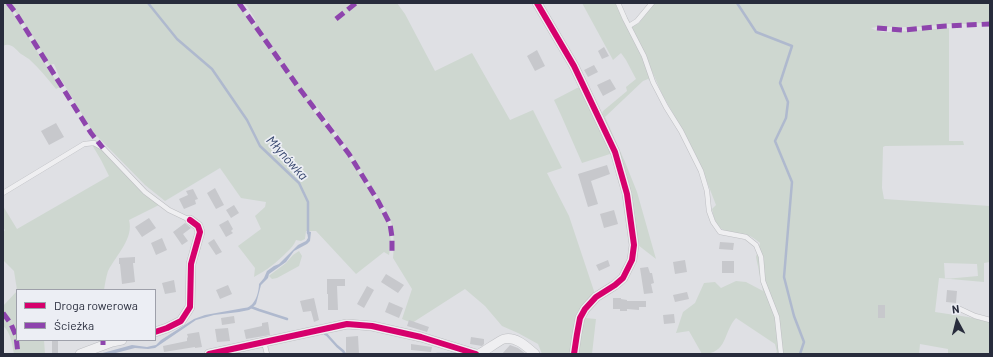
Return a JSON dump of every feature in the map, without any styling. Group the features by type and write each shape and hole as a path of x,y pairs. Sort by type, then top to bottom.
{"street":[{"path":"537,3 574,66 615,152 627,194 634,245 632,260 623,278 596,297 584,310 580,318 574,354"},
{"path":"156,332 181,321 190,307 191,264 200,232 198,226 190,220"},
{"path":"209,354 348,324 372,326 421,337 476,354"},
{"path":"479,354 504,338 514,339 524,344 535,354"},
{"path":"80,354 117,341"}],"lane":[{"path":"618,3 644,56 666,107 681,131 701,171 707,191 709,211 713,222 720,232 746,237 756,245 761,257 764,282 777,317 781,354"},
{"path":"629,26 637,21 652,3"},
{"path":"3,193 84,144 94,143 103,148 145,192 169,210 190,220"},
{"path":"960,309 975,316 990,320"},
{"path":"264,342 267,354"}],"shaded area":[{"path":"3,3 6,3 60,87 56,89 33,62 13,47 8,45 3,46"},
{"path":"9,3 237,3 254,26 256,21 247,6 243,3 397,3 405,14 435,71 472,53 510,120 533,110 562,168 547,173 569,216 595,294 585,318 596,319 592,354 542,354 538,344 502,326 485,306 465,289 412,323 402,319 412,289 393,258 394,246 391,221 386,210 344,143 316,105 312,109 322,122 325,123 353,163 383,212 389,226 391,243 389,255 384,252 356,274 316,231 306,231 305,239 301,241 296,240 291,248 279,260 254,277 255,268 238,246 261,229 255,216 265,207 266,202 241,198 220,168 165,201 145,185 93,132 60,78 54,64 49,65 32,35"},
{"path":"582,3 616,3 652,82 648,79 643,81 605,117 637,192 656,259 638,245 601,116 603,111 627,91 626,87 636,79 621,53 613,60"},
{"path":"654,3 990,3 990,22 946,24 922,27 871,28 882,32 894,32 949,28 949,141 963,141 964,145 883,147 882,188 884,199 990,206 990,262 984,263 984,282 948,279 978,276 977,264 944,263 945,279 939,278 935,312 990,322 990,354 948,354 948,349 920,344 919,354 775,354 777,352 775,344 736,318 721,346 710,353 702,354 689,331 676,333 683,312 695,303 704,283 715,282 721,288 736,281 746,282 763,291 756,257 760,243 750,236 728,232 720,228 715,221 712,209 716,205 702,169 662,94 631,26 639,23"},
{"path":"582,87 613,153 582,163 554,100"},
{"path":"91,143 103,148 145,192 161,204 129,220 130,227 127,240 108,271 104,289 17,289 14,271 3,260 3,233 5,230 3,228 3,206 17,229 109,176"},
{"path":"299,251 302,256 299,266 277,278 272,279 269,276 286,263"},
{"path":"16,292 16,341 44,341 45,354 14,354 8,332 3,326 3,306"}],"water":[{"path":"307,231 311,232 310,241 294,251 286,262 269,274 268,278 261,285 256,304 249,310 214,315 196,320 155,348 135,348 112,354 99,354 132,345 147,347 156,345 161,340 194,319 205,315 250,306 258,293 259,284 267,271 279,264 298,245 306,241 308,238"}],"building":[{"path":"604,47 609,56 602,59 598,51"},
{"path":"537,50 545,66 535,71 527,56"},
{"path":"594,65 598,72 588,77 584,70"},
{"path":"610,79 616,89 603,96 597,85"},
{"path":"56,123 64,137 49,145 41,131"},
{"path":"607,165 610,174 591,181 598,204 588,207 578,174"},
{"path":"215,188 224,205 216,209 207,193"},
{"path":"193,189 198,199 195,200 196,204 184,209 179,199 188,195 186,191"},
{"path":"234,205 239,213 231,218 226,210"},
{"path":"614,210 618,224 604,228 600,214"},
{"path":"149,218 156,228 142,237 135,227"},
{"path":"228,220 233,229 231,231 233,233 226,237 219,225"},
{"path":"185,223 191,228 183,234 188,241 182,245 173,232"},
{"path":"162,238 167,250 156,255 151,243"},
{"path":"214,239 222,252 216,255 208,243"},
{"path":"720,242 734,243 733,250 719,249"},
{"path":"135,257 135,263 133,263 135,282 122,284 119,258"},
{"path":"608,260 610,266 599,271 596,265"},
{"path":"685,260 687,272 675,274 673,262"},
{"path":"722,261 734,261 734,273 722,273"},
{"path":"648,267 650,273 652,273 654,283 651,284 653,293 644,294 640,268"},
{"path":"386,274 404,285 398,293 381,282"},
{"path":"327,279 345,279 345,286 337,286 338,310 328,310"},
{"path":"174,280 176,292 165,294 162,283"},
{"path":"228,285 232,294 220,299 216,290"},
{"path":"367,286 374,290 364,308 357,304"},
{"path":"947,290 957,291 956,303 946,302"},
{"path":"687,292 689,299 675,302 673,295"},
{"path":"314,298 319,320 314,322 311,311 303,312 300,301"},
{"path":"613,298 621,298 627,301 646,301 646,307 639,307 639,310 627,309 627,311 620,311 620,309 613,309"},
{"path":"389,302 403,308 399,318 385,312"},
{"path":"878,305 885,305 885,318 878,318"},
{"path":"674,314 675,323 664,324 663,315"},
{"path":"234,316 235,323 222,325 221,318"},
{"path":"409,320 429,327 427,332 407,326"},
{"path":"268,322 270,335 246,339 244,330 262,326 262,323"},
{"path":"228,328 230,341 217,342 215,329"},
{"path":"199,332 202,347 164,352 163,346 187,341 187,334"},
{"path":"358,336 359,354 346,354 346,337"},
{"path":"471,337 484,339 484,344 482,346 470,344"},
{"path":"52,341 58,341 58,353 52,353"},
{"path":"411,344 432,347 431,352 411,350"},
{"path":"510,345 518,348 526,354 502,354"}],"waterway":[{"name":"Młynówka","path":"148,3 177,39 212,69 247,120 260,146 299,183 308,202 308,233"},
{"path":"737,3 756,32 792,46 780,83 788,102 786,118 775,141 792,182 784,277 794,316 804,342 800,354"},
{"path":"251,307 287,319"},
{"path":"325,334 345,354"},
{"path":"437,354 459,354"}],"marked path":[{"path":"8,3 91,133 103,148"},
{"path":"239,3 299,88 349,154 378,201 390,224 392,251"},
{"path":"336,19 356,3"},
{"path":"877,28 903,30 990,24"},
{"path":"3,313 11,324 16,336"},
{"path":"17,341 18,354"}],"cycle path":[{"path":"537,3 574,66 615,152 627,194 634,245 632,260 623,278 596,297 585,309 580,318 574,354"},
{"path":"156,332 181,321 190,307 191,264 200,232 198,226 190,220"},
{"path":"209,354 347,324 372,326 421,337 476,354"}]}
